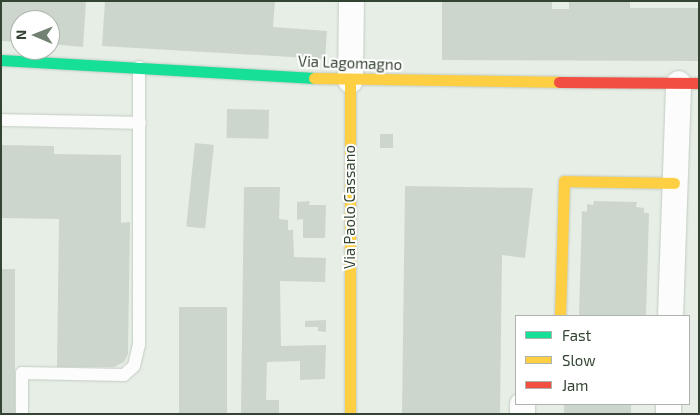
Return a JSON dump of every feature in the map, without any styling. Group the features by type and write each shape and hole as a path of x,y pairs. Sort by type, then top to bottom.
{"main road":[{"name":"Via Lagomagno","path":"1,60 350,80 688,83"},
{"name":"Via Paolo Cassano","path":"350,80 350,414"},
{"path":"560,315 564,181 674,183"}],"street":[{"name":"Via Paolo Cassano","path":"350,80 351,1"},
{"path":"670,315 674,183 688,83"}],"lane":[{"path":"22,414 22,373 124,375 134,366 139,345 139,67"},
{"path":"1,120 140,123"}],"building":[{"path":"1,1 86,1 83,47 60,45 60,10 10,10 10,41 1,41"},
{"path":"105,1 275,1 273,27 327,31 325,59 102,46"},
{"path":"442,1 552,1 552,9 569,9 569,1 630,1 630,8 698,8 698,61 442,60"},
{"path":"227,109 269,110 268,139 226,138"},
{"path":"380,134 393,134 393,148 380,148"},
{"path":"195,143 214,145 205,229 186,227"},
{"path":"1,145 54,146 54,154 121,155 121,223 130,222 128,354 124,362 114,367 57,367 59,219 1,218"},
{"path":"405,186 533,188 525,258 502,255 500,414 402,414"},
{"path":"244,187 280,187 279,219 288,220 288,230 293,230 294,257 326,258 325,282 280,281 281,346 326,345 325,379 300,380 300,361 267,362 266,400 279,400 279,414 241,414"},
{"path":"310,201 309,205 326,205 325,238 303,238 303,219 297,220 297,202"},
{"path":"594,201 637,202 636,207 644,208 644,213 649,213 646,315 579,315 582,211 587,212 587,204 593,205"},
{"path":"1,269 15,269 15,414 1,414"},
{"path":"179,307 227,307 227,414 179,414"},
{"path":"326,320 326,332 318,331 318,327 305,327 305,321"},
{"path":"564,405 631,405 631,414 564,414"}],"traffic: fast":[{"path":"1,60 314,78"}],"traffic: slow":[{"path":"314,78 559,82"},
{"path":"350,80 350,414"},
{"path":"560,315 564,181 674,183"}],"traffic: jam":[{"path":"559,82 699,83"}]}
